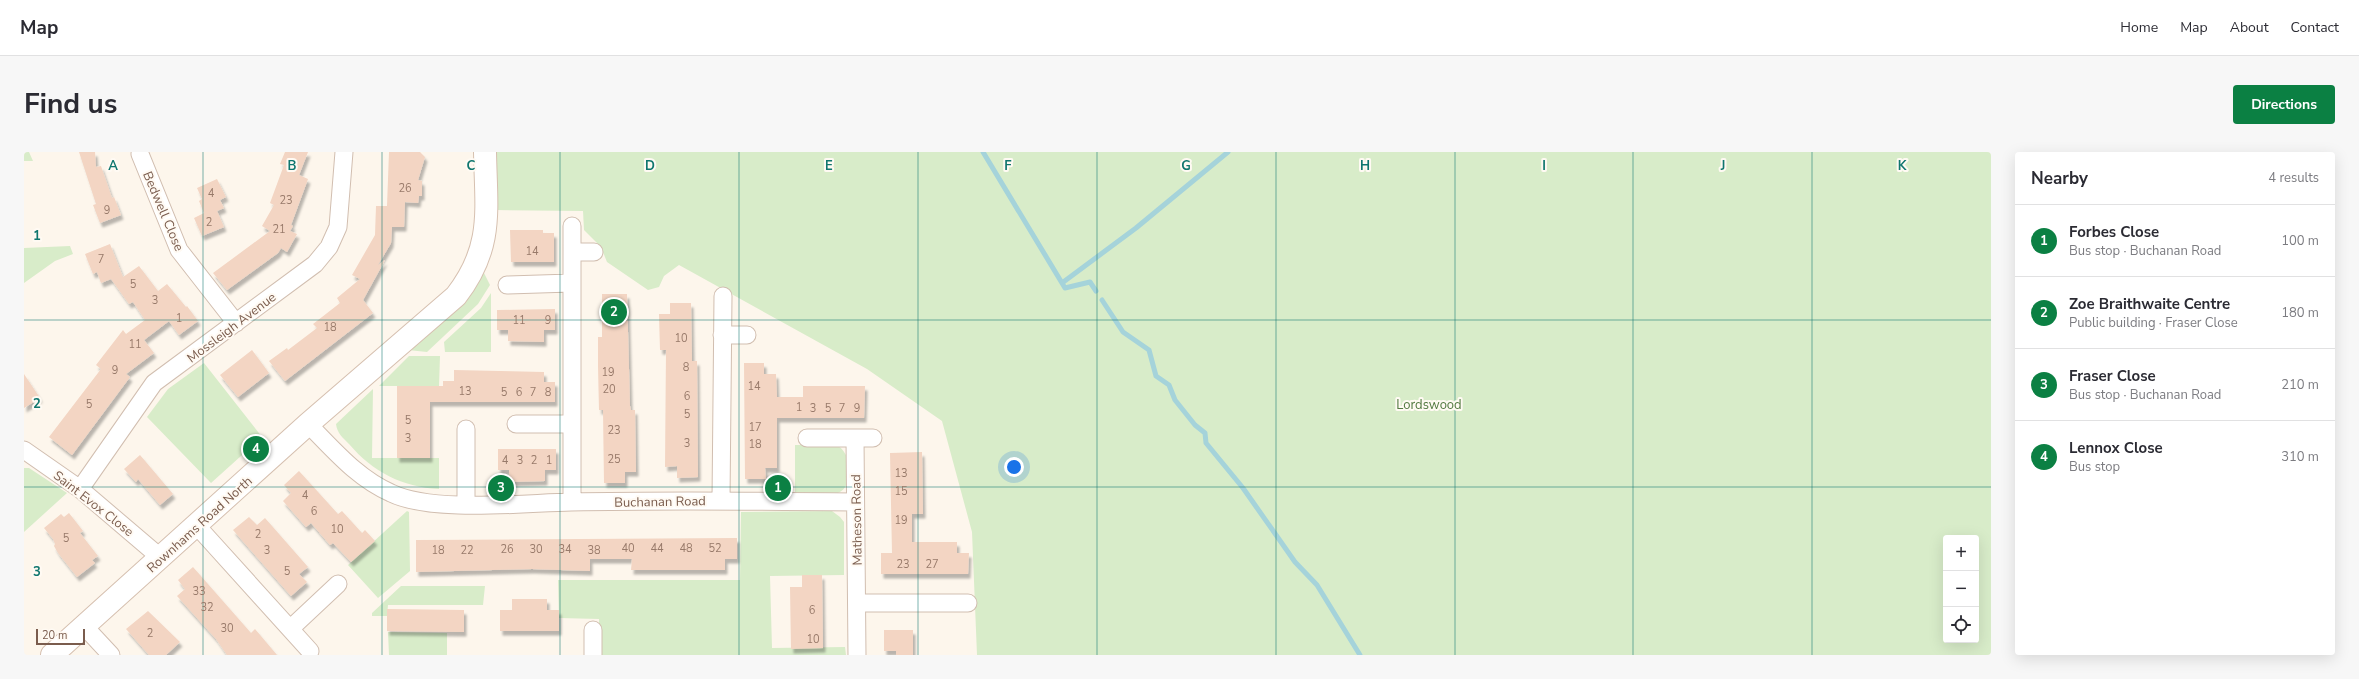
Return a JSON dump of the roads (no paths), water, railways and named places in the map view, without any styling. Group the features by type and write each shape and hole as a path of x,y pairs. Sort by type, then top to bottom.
{"street":[{"name":"Mossleigh Avenue","path":"80,489 154,383 315,264 329,247 338,227 344,152"},
{"name":"Rownhams Road North","path":"52,655 197,526 308,424 456,296 469,280 479,260 484,242 485,152"},
{"name":"Bedwell Close","path":"140,154 179,250 236,323"},
{"path":"572,226 572,502"},
{"path":"572,252 594,252"},
{"path":"507,285 571,283"},
{"path":"721,500 722,296"},
{"path":"722,334 747,335"},
{"name":"Buchanan Road","path":"308,424 348,466 391,494 412,501 466,504 721,500 855,502"},
{"path":"516,424 572,424"},
{"path":"466,429 466,504"},
{"path":"807,438 873,438"},
{"name":"Matheson Road","path":"855,438 857,655"},
{"name":"Saint Evox Close","path":"24,450 80,489 161,558"},
{"path":"197,526 310,651"},
{"path":"290,629 338,584"},
{"path":"857,602 968,603"},
{"path":"84,626 111,655"},
{"path":"593,630 593,655"}],"waterway":[{"path":"983,152 1065,288 1090,282 1096,291"},
{"path":"1062,283 1136,228 1228,152"},
{"path":"1102,300 1123,332 1149,350 1156,376 1169,385 1175,400 1195,425 1205,433 1206,443 1243,488 1295,562 1317,585 1360,655"}],"place":[{"name":"Zoe Braithwaite Centre","path":"614,312"},
{"name":"Lennox Close","path":"256,449"},
{"name":"Fraser Close","path":"501,488"},
{"name":"Forbes Close","path":"778,488"}],"park label":[{"name":"Lordswood","path":"1429,404"}]}
